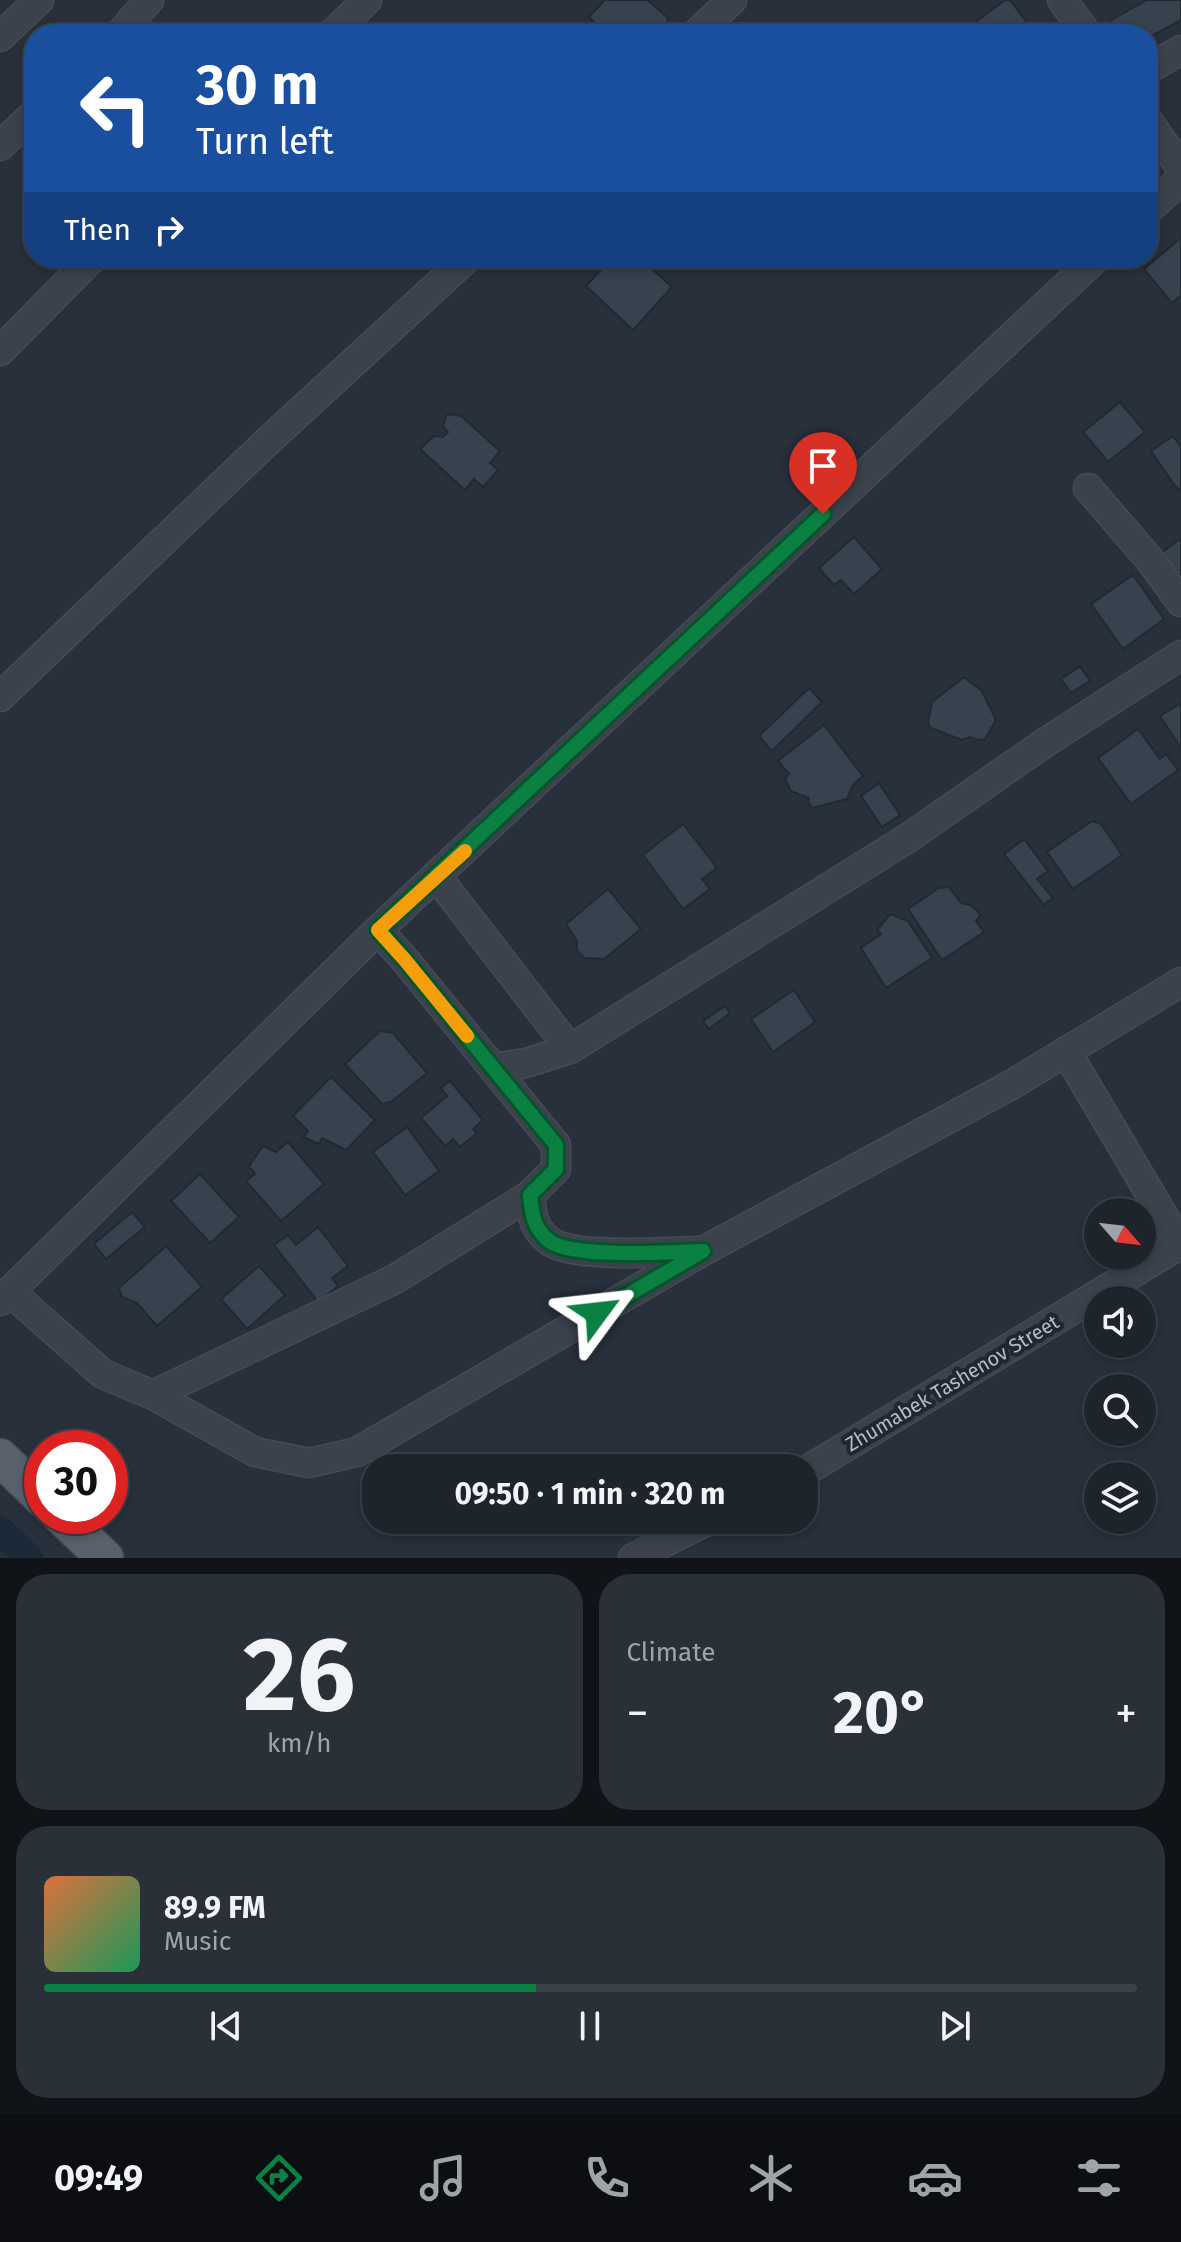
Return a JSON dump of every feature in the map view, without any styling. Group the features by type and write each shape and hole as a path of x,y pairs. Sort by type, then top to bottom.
{"main road":[{"path":"0,1457 24,1480"},
{"path":"80,1534 105,1558"}],"street":[{"path":"0,37 39,0"},
{"path":"129,24 149,0"},
{"path":"342,24 367,0"},
{"path":"707,24 732,0"},
{"path":"1062,0 1080,24"},
{"path":"1158,63 1181,50"},
{"path":"0,146 24,123"},
{"path":"1158,135 1181,168"},
{"path":"1158,201 1181,179"},
{"path":"0,351 82,268"},
{"path":"0,697 269,440 456,268"},
{"path":"1085,268 378,930 5,1296 103,1374 153,1395 255,1452 309,1463 357,1452 703,1251 1011,1085 1181,982"},
{"path":"1088,488 1150,560 1181,602"},
{"path":"493,1068 526,1063 570,1049 908,838 1043,744 1181,655"},
{"path":"437,877 570,1049"},
{"path":"153,1395 395,1279 530,1195 556,1169 556,1145 378,930"},
{"path":"1066,1051 1181,1244"},
{"path":"530,1195 536,1227 550,1243 569,1249 703,1251"},
{"name":"Zhumabek Tashenov Street","path":"818,1464 1181,1244"},
{"path":"633,1558 681,1534"}],"building":[{"path":"605,0 648,0 668,18 666,24 597,24 589,17"},
{"path":"1005,0 1010,0 1028,24 973,24"},
{"path":"1147,0 1181,0 1181,20 1158,33 1158,24 1108,24"},
{"path":"1181,238 1181,295 1172,303 1144,269 1158,268 1158,257"},
{"path":"603,268 651,268 672,287 633,330 586,286"},
{"path":"1120,402 1145,432 1108,462 1083,432"},
{"path":"446,416 461,416 500,451 490,463 498,470 483,487 474,479 465,490 420,449 434,436 443,437 448,432 443,427"},
{"path":"1173,436 1181,447 1181,491 1151,451"},
{"path":"854,537 882,569 854,594 841,580 834,585 819,568"},
{"path":"1181,538 1181,581 1160,554"},
{"path":"1133,575 1164,619 1123,649 1091,604"},
{"path":"1080,666 1090,681 1071,693 1061,679"},
{"path":"964,677 982,691 996,720 985,739 970,737 962,740 931,728 928,723 932,702"},
{"path":"809,688 822,702 772,751 759,736"},
{"path":"1181,703 1181,748 1160,716"},
{"path":"824,725 863,776 853,785 847,799 812,808 809,798 791,791 785,779 789,774 778,761"},
{"path":"1138,729 1160,759 1166,754 1178,770 1131,804 1098,758"},
{"path":"879,783 900,815 882,827 861,796"},
{"path":"1092,821 1101,824 1122,855 1073,889 1047,852"},
{"path":"683,824 717,868 702,879 710,889 683,909 643,855"},
{"path":"1024,839 1048,871 1037,879 1053,898 1044,905 1004,854"},
{"path":"949,887 961,903 971,905 981,915 976,921 984,932 942,960 908,909 939,888"},
{"path":"608,889 641,929 604,959 584,958 577,950 577,941 566,924"},
{"path":"890,914 908,921 932,958 886,988 861,948 881,934 877,930"},
{"path":"794,990 815,1022 773,1052 751,1019"},
{"path":"725,1006 730,1013 709,1029 703,1021"},
{"path":"380,1031 393,1033 427,1073 391,1102 382,1104 345,1064"},
{"path":"331,1077 375,1120 346,1150 322,1138 319,1144 303,1137 308,1131 293,1116"},
{"path":"450,1081 483,1120 473,1129 477,1133 460,1147 453,1139 445,1146 421,1118 447,1096 441,1088"},
{"path":"407,1127 439,1171 405,1195 373,1152"},
{"path":"288,1142 324,1184 281,1221 246,1181 255,1174 249,1166 263,1146 276,1152"},
{"path":"200,1174 239,1217 210,1243 171,1201"},
{"path":"132,1212 145,1227 106,1259 94,1244"},
{"path":"318,1227 348,1266 332,1278 338,1286 318,1302 274,1245 288,1235 296,1245"},
{"path":"166,1246 202,1287 157,1326 137,1303 122,1297 119,1288"},
{"path":"259,1266 285,1295 247,1329 221,1299"}],"waterway":[{"path":"0,1530 29,1558"}],"slow traffic":[{"path":"465,851 378,930 467,1036"}],"route":[{"path":"597,1313 703,1251 569,1249 550,1243 536,1227 530,1195 556,1169 556,1145 378,930 823,514"}]}
